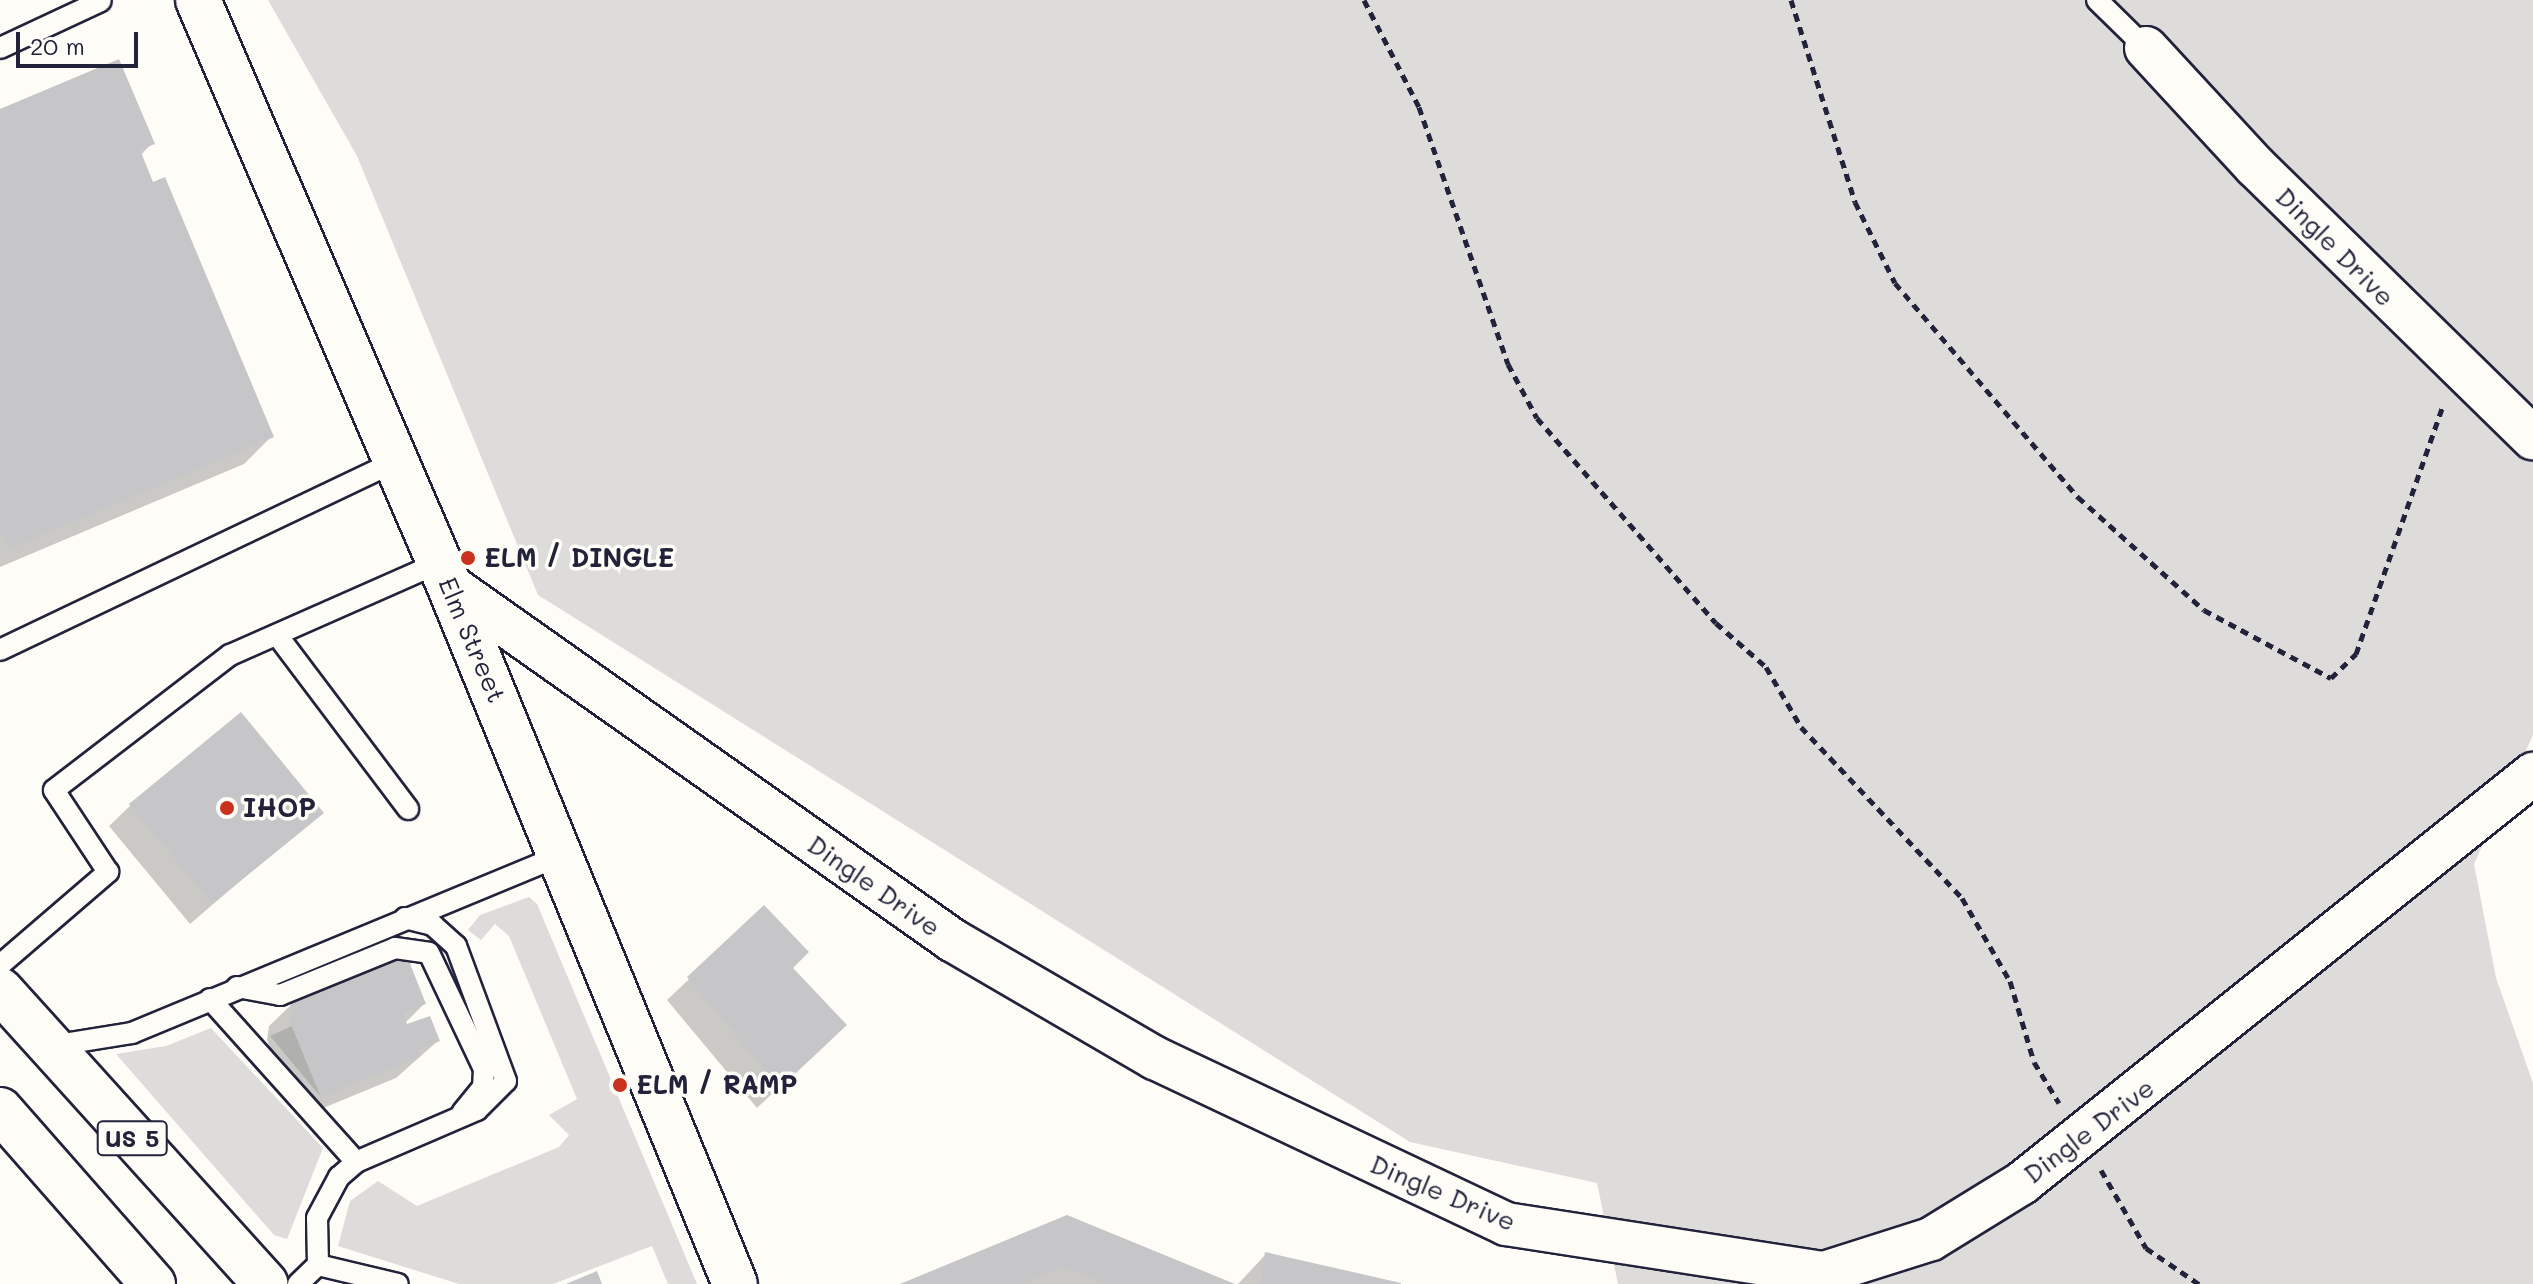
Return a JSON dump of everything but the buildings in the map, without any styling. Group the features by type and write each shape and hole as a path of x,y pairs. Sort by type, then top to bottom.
{"main road":[{"name":"Elm Street","path":"198,0 562,855 735,1284"},
{"name":"US 5","path":"0,990 266,1284"},
{"path":"0,1110 135,1278"}],"street":[{"name":"Dingle Drive","path":"2146,48 2476,384 2533,438"},
{"name":"Dingle Drive","path":"444,574 952,940 1155,1058 1506,1224 1824,1273 1931,1239 2082,1139 2526,792"}],"lane":[{"path":"2097,0 2146,48"},
{"path":"0,48 101,1"},
{"path":"0,650 396,461"},
{"path":"0,965 108,872 54,790 230,655 444,574"},
{"path":"277,635 408,809"},
{"path":"49,1046 132,1033 562,855"},
{"path":"298,1284 318,1265 317,1218 356,1162 457,1119 499,1094 506,1068 456,946 433,925 405,918"},
{"path":"237,987 280,995 395,948 429,953 484,1069 483,1087 457,1119"},
{"path":"210,999 356,1162"},
{"path":"318,1265 398,1284"}],"path":[{"path":"1364,0 1419,107 1508,364 1537,418 1716,623 1766,667 1801,727 1962,898 2010,981 2034,1062 2146,1248 2199,1284"},
{"path":"1791,0 1855,202 1895,283 2078,497 2150,568 2298,666 2331,678 2356,654 2445,399 2476,384"}],"shaded area":[{"path":"268,0 2533,0 2533,735 2474,864 2496,978 2533,1083 2533,1284 1618,1284 1597,1183 1410,1142 538,595 357,156"},
{"path":"529,897 537,904 697,1284 668,1284 652,1246 553,1284 459,1284 338,1246 350,1201 378,1181 417,1206 559,1147 569,1135 549,1115 577,1099 509,936 495,924 481,940 468,930 480,915"},
{"path":"292,1026 321,1097 270,1036"},
{"path":"211,1028 323,1148 287,1239 274,1235 116,1054 166,1046"}],"place":[{"name":"ELM / DINGLE","path":"468,558"},
{"name":"IHOP","path":"227,808"},
{"name":"ELM / RAMP","path":"620,1085"}]}
